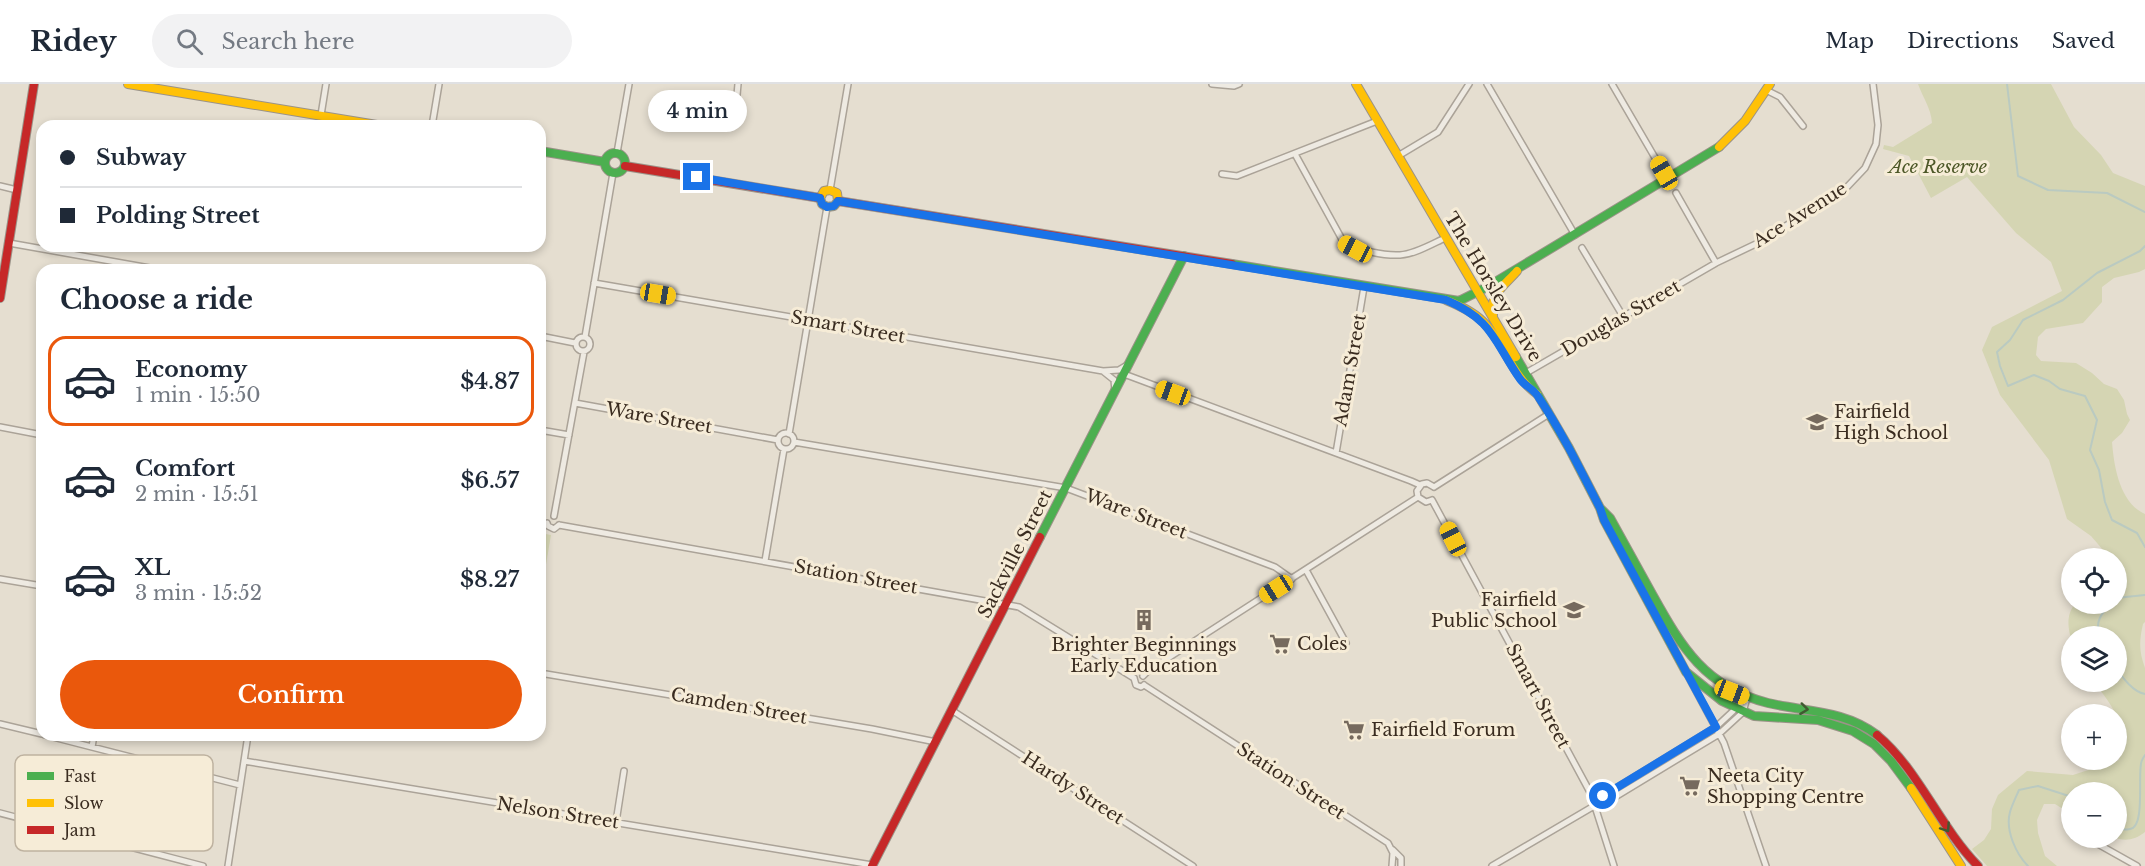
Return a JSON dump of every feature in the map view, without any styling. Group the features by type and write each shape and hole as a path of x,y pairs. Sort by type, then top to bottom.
{"main road":[{"path":"0,298 34,84"},
{"path":"128,84 349,120"},
{"name":"The Horsley Drive","path":"1356,84 1538,394 1686,672 1706,690 1754,716 1824,721 1851,729 1868,739 1883,750 1894,764 1961,866"},
{"path":"838,201 1460,301 1520,268 1712,152 1732,136 1748,118 1768,87"},
{"path":"546,152 604,162"},
{"path":"604,162 608,155 616,153 623,158 625,166"},
{"path":"604,162 607,169 613,173 625,166"},
{"path":"625,166 820,198"},
{"path":"830,190 837,194 838,201 834,206 827,207 822,204 820,198 824,191 830,190"},
{"name":"Sackville Street","path":"872,865 953,711 1184,256"},
{"path":"1493,317 1490,303 1492,298 1520,268"},
{"path":"1446,300 1476,315 1490,330 1526,388 1538,394"},
{"name":"The Horsley Drive","path":"1600,508 1610,518 1684,650 1694,663 1713,680 1747,698 1788,707 1839,714 1868,728 1903,761 1951,835 1978,866"}],"street":[{"path":"321,115 326,84"},
{"path":"433,120 439,84"},
{"path":"616,153 630,84"},
{"path":"737,94 738,84"},
{"path":"830,190 848,84"},
{"path":"1212,84 1234,86 1239,84"},
{"path":"1398,156 1438,132 1469,84"},
{"path":"1487,84 1575,235"},
{"path":"1612,84 1668,180"},
{"name":"Ace Avenue","path":"1716,263 1762,241 1816,208 1847,187 1860,174 1874,149 1878,125 1873,84"},
{"path":"1768,87 1780,97 1803,126"},
{"path":"1222,174 1237,176 1377,121"},
{"path":"1295,154 1344,243 1355,249 1398,255 1407,254 1445,238"},
{"path":"585,337 613,173"},
{"path":"0,186 17,190"},
{"path":"1676,193 1716,263"},
{"path":"789,434 827,207"},
{"path":"9,243 36,248"},
{"path":"1582,248 1624,318"},
{"path":"60,252 127,264"},
{"name":"Douglas Street","path":"1526,373 1716,263"},
{"name":"Smart Street","path":"594,283 1103,371"},
{"name":"Adam Street","path":"1336,453 1364,287"},
{"path":"546,337 575,343"},
{"path":"575,343 579,338 585,337"},
{"path":"554,516 584,352 590,345 589,340 585,337"},
{"path":"575,343 577,350 584,352"},
{"path":"1103,371 1119,370 1132,359"},
{"path":"1103,371 1114,380 1114,395"},
{"path":"1124,374 1420,485 1427,483 1434,487 1436,492 1432,500 1426,502 1418,497 1417,491 1420,485"},
{"name":"Ware Street","path":"575,403 778,440"},
{"path":"1434,487 1549,414"},
{"path":"0,427 36,434"},
{"path":"546,431 569,435"},
{"path":"789,434 793,437 794,442 791,447 784,449 779,446 778,440 781,435 789,434"},
{"name":"Ware Street","path":"794,442 1066,488 1275,567 1292,579"},
{"path":"765,561 784,449"},
{"path":"1143,676 1148,670 1418,497"},
{"name":"Smart Street","path":"1432,500 1591,795 1614,866"},
{"path":"554,516 559,519 560,525 554,529 547,523 548,519 554,516"},
{"name":"Station Street","path":"560,525 1006,604 1019,608 1134,678"},
{"path":"1306,570 1346,643"},
{"path":"0,579 36,585"},
{"path":"1686,672 1719,734 1766,866"},
{"name":"Camden Street","path":"546,674 872,729 936,742"},
{"path":"1138,675 1143,676 1146,681 1139,687 1134,678 1138,675"},
{"name":"Station Street","path":"1144,685 1388,843 1392,849"},
{"path":"1594,806 1605,804 1719,734 1740,710 1747,698"},
{"path":"1492,866 1594,806 1603,796 1740,710"},
{"name":"Hardy Street","path":"953,711 1193,866"},
{"path":"0,724 36,733"},
{"path":"68,741 123,755"},
{"path":"92,747 93,741"},
{"path":"228,866 247,741"},
{"name":"Nelson Street","path":"244,761 872,865"},
{"path":"616,822 624,771"},
{"path":"213,778 240,785"},
{"path":"0,813 15,817"},
{"path":"2105,848 2137,866"},
{"path":"1392,849 1392,866"},
{"path":"1392,849 1401,858 1401,866"},
{"path":"146,851 203,866"}],"green space":[{"name":"Ace Reserve","path":"1918,84 2051,84 2074,127 2101,155 2113,173 2145,186 2145,269 2114,278 2102,287 2102,302 2083,323 2046,329 2038,337 2036,355 2041,361 2076,363 2104,384 2117,389 2124,400 2130,420 2122,433 2112,442 2114,462 2124,493 2136,509 2145,514 2145,622 2140,646 2145,668 2145,832 2127,839 2127,782 2061,782 2061,808 2055,804 2044,804 2037,820 2038,833 2045,856 2057,866 1987,866 1972,849 1984,840 1991,829 1992,809 1998,795 2027,771 2073,775 2088,770 2127,770 2127,704 2110,704 2102,692 2127,692 2127,626 2068,626 2068,624 2070,614 2127,614 2127,548 2101,548 2091,536 2067,519 2049,460 2000,395 1982,350 1992,327 2062,291 2051,262 2016,233 1967,177 1931,198 1909,156 1883,149 1884,145 1893,147 1932,123"},
{"path":"546,534 551,535 546,565"}],"waterway":[{"path":"2007,84 2018,176 2048,190 2107,193 2145,212"},
{"path":"2145,246 2140,251 2097,273 2063,300 2023,320 2010,340 1997,352 2008,386 2034,375 2049,381 2060,389 2085,396 2097,420 2090,450 2099,470 2105,502 2112,520 2137,533 2145,547"},
{"path":"2127,597 2145,595"},
{"path":"2098,626 2102,614"},
{"path":"2127,682 2132,688 2145,694"},
{"path":"2127,829 2135,826 2138,820 2140,771 2145,755"},
{"path":"2028,866 2019,855 2009,826 2010,812 2019,790 2038,786 2061,793"}],"traffic: fast":[{"path":"1232,264 1459,301 1487,287 1719,147"},
{"path":"546,152 605,162"},
{"path":"615,153 622,156 625,163 622,170 615,173 608,170 605,163 608,156 615,153"},
{"path":"1040,537 1184,256"},
{"path":"1516,357 1569,448 1604,520 1686,672 1722,701 1754,716 1818,720 1853,731 1874,744 1891,761 1911,788"},
{"path":"1600,508 1610,518 1674,632 1685,648 1712,676 1746,696 1768,703 1838,716 1877,735"}],"traffic: slow":[{"path":"128,84 347,120"},
{"path":"1356,84 1516,357"},
{"path":"1719,147 1745,121 1770,84"},
{"path":"820,198 824,191 830,190 837,193 838,201"},
{"path":"820,198 822,204 827,207 834,206 838,201"},
{"path":"1493,315 1493,301 1517,271"},
{"path":"1446,300 1468,310 1482,321 1493,334 1521,379 1537,394"},
{"path":"1911,788 1961,866"}],"traffic: jam":[{"path":"0,298 34,84"},
{"path":"625,166 820,198"},
{"path":"838,201 1232,264"},
{"path":"872,866 1040,537"},
{"path":"1877,735 1905,764 1964,850 1978,866"}],"place":[{"name":"Fairfield High School","path":"1817,422"},
{"name":"Fairfield Public School","path":"1574,610"},
{"name":"Brighter Beginnings Early Education","path":"1144,620"},
{"name":"Coles","path":"1280,644"},
{"name":"Fairfield Forum","path":"1354,730"},
{"name":"Neeta City Shopping Centre","path":"1690,786"}],"route":[{"path":"697,177 820,198 822,204 827,207 834,206 838,201 1446,300 1476,315 1490,330 1526,388 1538,394 1569,448 1604,520 1716,727 1603,796"}]}
